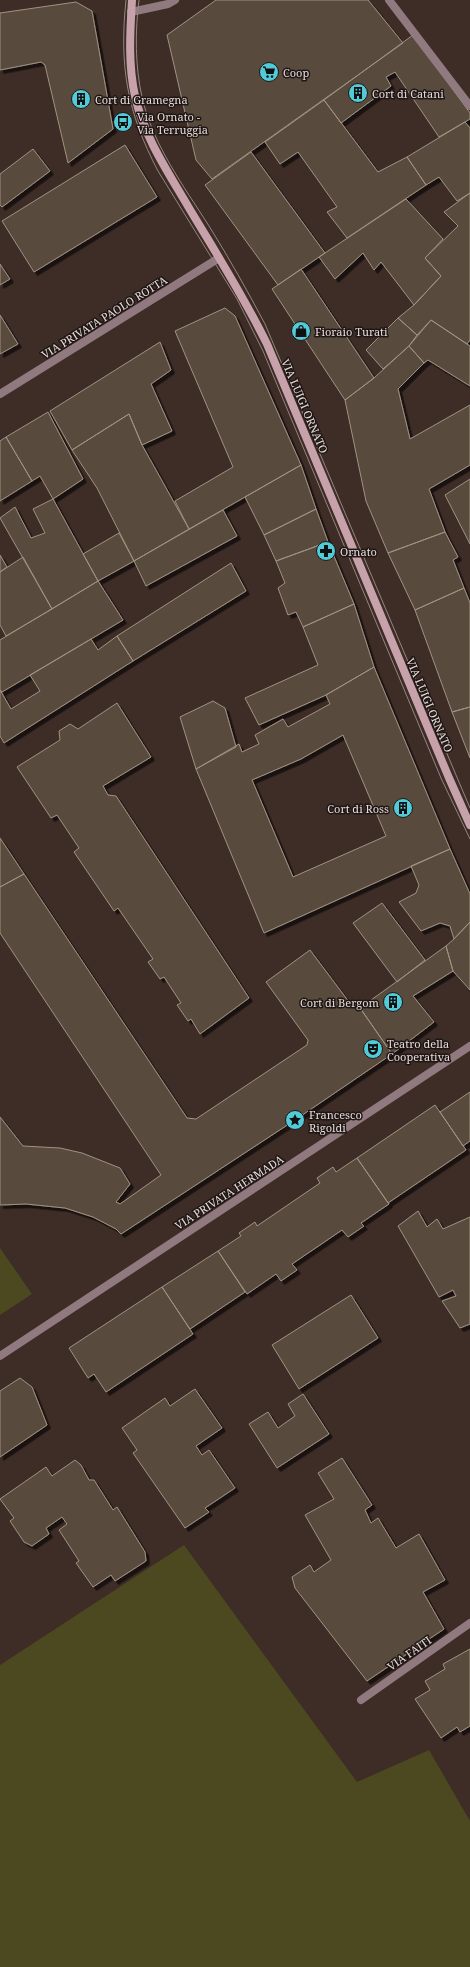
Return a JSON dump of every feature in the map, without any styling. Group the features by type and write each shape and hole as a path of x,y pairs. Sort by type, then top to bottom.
{"main road":[{"name":"VIA LUIGI ORNATO","path":"132,0 131,71 135,97 141,118 160,160 246,304 270,351 470,825"}],"street":[{"path":"131,12 168,4 174,0"},
{"path":"389,0 470,106"},
{"name":"VIA PRIVATA PAOLO ROTTA","path":"0,394 219,258"},
{"name":"VIA PRIVATA HERMADA","path":"0,1356 470,1046"},
{"name":"VIA FAITI","path":"361,1700 470,1623"}],"shaded area":[{"path":"0,1248 32,1294 0,1315"},
{"path":"184,1545 357,1782 429,1750 470,1821 470,1967 0,1967 0,1665"}],"building":[{"name":"Coop","path":"216,0 368,0 403,43 212,179 196,160 167,35"},
{"name":"Cort di Gramegna","path":"76,2 92,11 113,129 68,163 45,65 41,62 0,70 0,13"},
{"name":"Cort di Catani","path":"413,35 470,113 470,119 439,137 395,72 386,77 391,86 341,123 324,100"},
{"path":"324,100 378,172 407,157 426,185 347,238 327,212 337,207 298,152 280,164 265,142"},
{"path":"465,122 470,128 470,193 457,201 439,177 426,185 407,157"},
{"path":"125,145 157,197 34,272 2,221"},
{"path":"33,149 50,171 2,207 0,205 0,174"},
{"path":"251,152 325,253 278,285 205,185"},
{"path":"470,193 470,340 467,344 431,320 417,335 398,318 414,305 441,276 425,258 458,226 444,212"},
{"path":"406,199 443,239 425,258 441,276 414,305 381,262 374,270 363,253 335,279 319,257"},
{"path":"0,264 10,279 0,285"},
{"path":"301,269 374,378 345,400 272,289"},
{"path":"225,308 235,316 301,465 189,529 175,501 233,467 175,331"},
{"path":"0,315 18,344 0,354"},
{"path":"398,318 417,335 409,346 383,369 366,350"},
{"path":"431,320 470,346 470,386 428,360 424,363 409,346"},
{"path":"160,342 171,370 151,384 172,431 142,445 129,414 72,450 50,411"},
{"path":"409,346 424,363 398,389 410,439 470,405 470,465 429,489 445,532 388,553 366,501 345,400 374,378"},
{"path":"48,412 83,479 53,499 40,476 32,481 6,437"},
{"path":"129,414 142,445 189,529 134,561 97,488 72,450"},
{"path":"6,437 32,481 0,501 0,441"},
{"path":"301,465 316,509 264,535 245,497"},
{"path":"470,479 470,544 445,495"},
{"path":"53,499 98,581 52,609 0,518 15,507 31,538 45,533 33,509"},
{"path":"316,509 328,542 276,561 264,535"},
{"path":"223,510 237,536 146,586 134,561"},
{"path":"445,532 458,557 453,560 464,588 415,610 388,553"},
{"path":"119,533 134,561 98,581 83,554"},
{"path":"328,542 354,604 303,627 296,612 288,615 278,588 285,583 276,561"},
{"path":"0,555 7,567 0,572"},
{"path":"23,557 52,609 6,636 0,625 0,572"},
{"path":"231,563 246,591 133,661 117,636"},
{"path":"98,581 123,620 2,692 0,690 0,640"},
{"path":"464,588 470,603 470,707 452,712 415,610"},
{"path":"354,604 374,667 326,695 259,725 245,698 318,665 303,627"},
{"path":"117,636 133,661 4,743 0,736 0,690 11,709 40,691 30,675 91,639 98,650"},
{"name":"Cort di Ross","path":"374,667 450,849 264,933 196,769 239,744 242,752 259,744 255,735 283,719 288,727 330,704 326,695","holes":["343,735 386,836 293,877 252,780 301,759"]},
{"path":"213,701 225,708 236,747 196,769 180,717"},
{"path":"117,703 151,757 103,786 108,795 116,796 249,998 200,1034 191,1019 188,1021 177,1005 181,1003 164,977 160,979 148,962 153,959 118,908 114,911 74,852 79,848 57,815 51,818 17,767 60,740 59,731 70,724 78,729"},
{"path":"470,707 470,758 452,712"},
{"path":"0,838 24,874 0,887"},
{"path":"450,849 470,894 470,922 454,939 450,926 440,923 421,931 399,902 416,893 419,885 411,866"},
{"path":"24,874 187,1118 196,1119 307,1045 308,1040 266,982 310,950 349,1002 356,1002 392,1054 295,1120 121,1234 116,1229 93,1217 65,1208 26,1204 0,1205 0,1117 23,1146 60,1148 82,1153 120,1168 130,1184 116,1202 120,1204 161,1175 0,933 0,887"},
{"path":"382,903 425,960 397,982 353,923"},
{"path":"470,922 470,990 453,971 446,946"},
{"name":"Cort di Bergom","path":"446,946 453,971 413,996 434,1022 392,1054 360,1008"},
{"path":"470,1092 470,1141 463,1146 440,1112"},
{"path":"435,1105 466,1150 388,1203 357,1158"},
{"path":"357,1158 389,1204 361,1223 364,1226 348,1237 342,1230 292,1264 297,1270 281,1281 276,1274 247,1294 218,1251 241,1236 239,1233 255,1222 257,1226 320,1183 317,1178 333,1167 336,1172"},
{"path":"418,1211 427,1227 437,1219 443,1229 470,1217 470,1324 460,1328 442,1301 456,1296 453,1290 439,1297 398,1226"},
{"path":"218,1251 245,1292 190,1329 162,1287"},
{"path":"162,1287 193,1334 106,1392 94,1374 88,1378 69,1348"},
{"path":"351,1295 378,1338 299,1389 272,1345"},
{"path":"20,1378 32,1387 47,1425 0,1457 0,1391"},
{"path":"195,1389 222,1428 196,1446 202,1455 209,1450 235,1488 205,1508 209,1512 185,1528 133,1453 137,1450 122,1428 165,1398 170,1406"},
{"path":"303,1394 329,1434 277,1468 249,1424 268,1412 278,1428 295,1416 288,1404"},
{"path":"342,1458 372,1505 365,1510 371,1523 378,1518 396,1548 419,1534 445,1580 423,1592 444,1629 367,1681 295,1588 292,1577 310,1565 314,1572 331,1560 305,1515 334,1499 318,1473"},
{"path":"75,1460 81,1465 89,1480 94,1480 113,1510 117,1507 145,1552 146,1561 115,1581 111,1575 93,1587 76,1563 79,1561 59,1530 67,1524 62,1517 46,1528 49,1534 32,1546 24,1542 10,1521 14,1518 0,1499 46,1467 52,1476"},
{"path":"470,1649 470,1726 460,1732 457,1727 441,1738 415,1699 430,1690 425,1681 445,1669 443,1664"}],"tram line":[{"path":"126,0 124,24 125,68 132,108 147,149 158,171 237,299 263,351 441,778 470,839"},
{"path":"139,0 136,36 138,73 142,97 153,132 179,180 224,250 265,324 470,808"}],"place":[{"name":"Coop","path":"269,72"},
{"name":"Cort di Catani","path":"358,93"},
{"name":"Cort di Gramegna","path":"81,99"},
{"name":"Via Ornato - Via Terruggia","path":"123,122"},
{"name":"Fioraio Turati","path":"301,331"},
{"name":"Ornato","path":"326,551"},
{"name":"Cort di Ross","path":"403,808"},
{"name":"Cort di Bergom","path":"393,1002"},
{"name":"Teatro della Cooperativa","path":"373,1049"},
{"name":"Francesco Rigoldi","path":"295,1120"}]}
